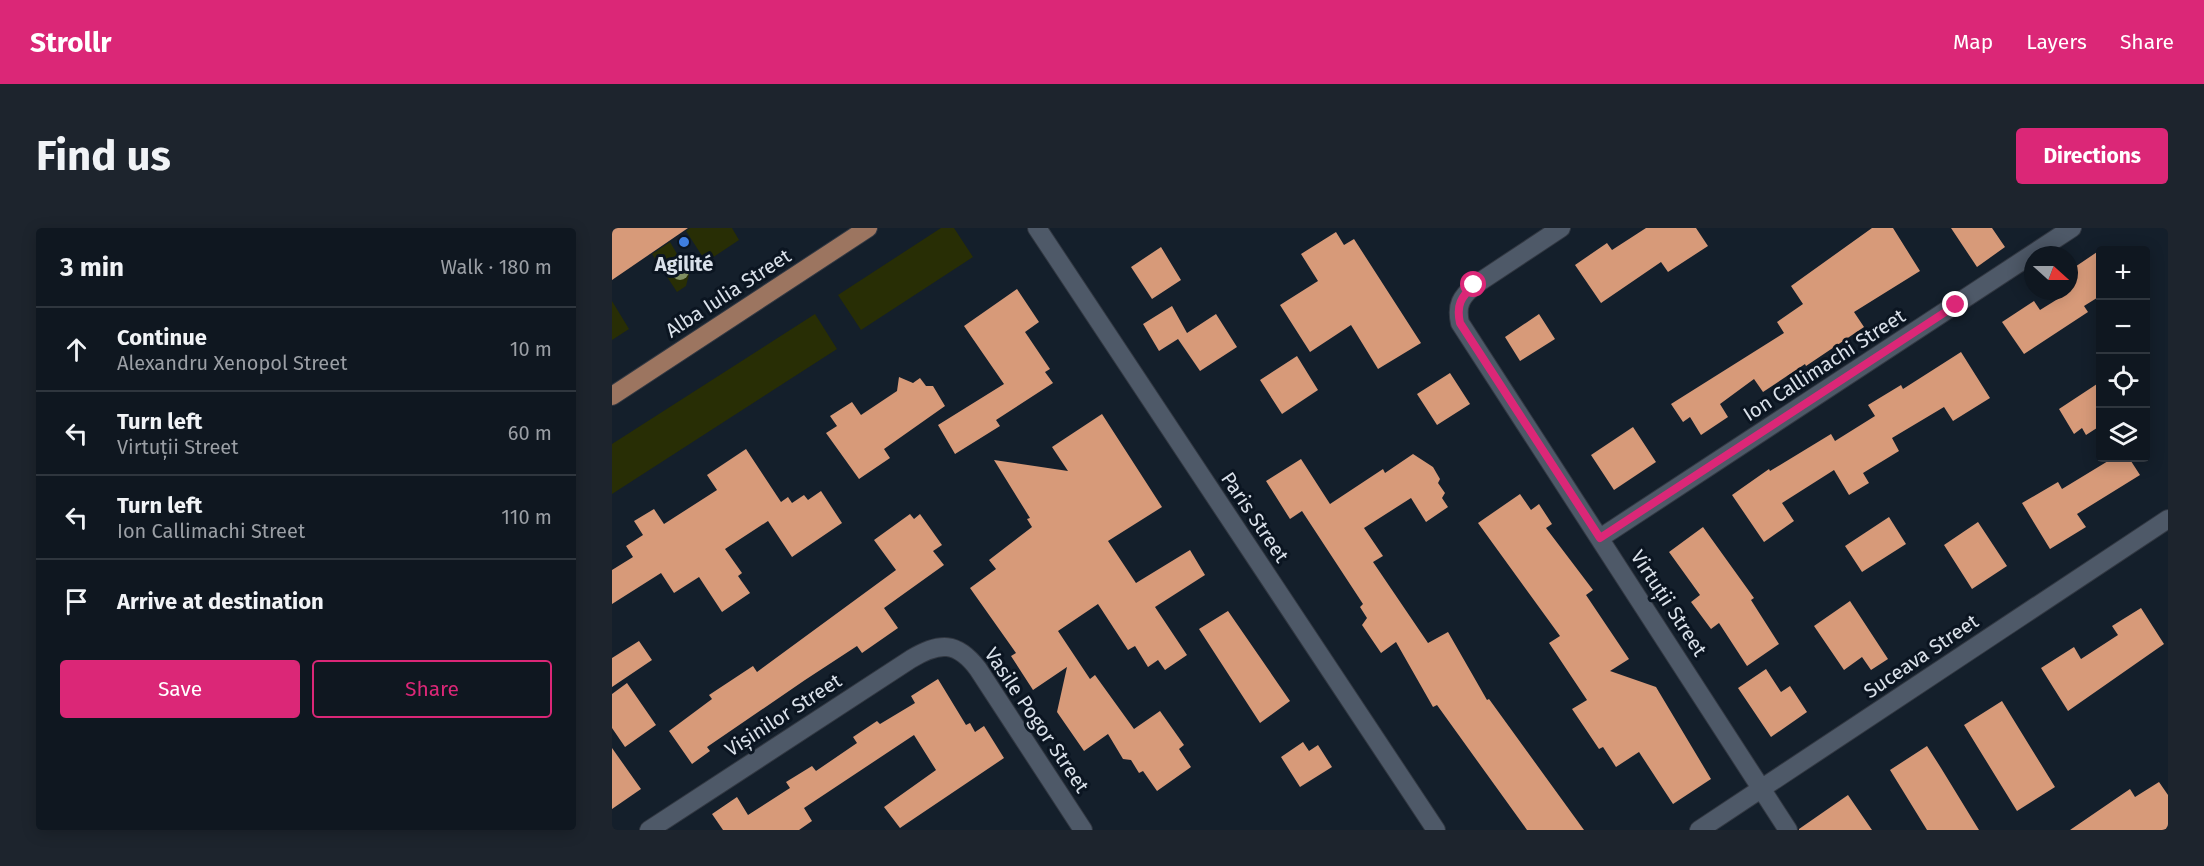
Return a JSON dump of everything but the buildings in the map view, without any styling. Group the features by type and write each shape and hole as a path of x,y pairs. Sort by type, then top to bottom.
{"main road":[{"name":"Alba Iulia Street","path":"612,396 868,228"}],"street":[{"name":"Paris Street","path":"1037,228 1436,830"},
{"name":"Virtuții Street","path":"1561,228 1474,285 1462,296 1457,309 1460,323 1788,830"},
{"name":"Ion Callimachi Street","path":"1600,538 2072,228"},
{"name":"Suceava Street","path":"1699,830 2168,519"},
{"name":"Vișinilor Street","path":"648,830 911,659 929,648 945,646"},
{"name":"Vasile Pogor Street","path":"945,646 959,650 968,656 978,669 1083,830"}],"green space":[{"path":"690,228 732,228 739,240 706,262 686,231"},
{"path":"941,228 954,228 973,257 861,330 838,295"},
{"path":"670,242 689,274 686,286 677,292 652,254"},
{"path":"612,301 629,329 612,340"},
{"path":"815,314 837,349 612,494 612,444"}],"place":[{"name":"Agilité","path":"684,242"}],"route":[{"path":"1474,285 1462,296 1457,309 1460,323 1600,538 1956,305"}]}
